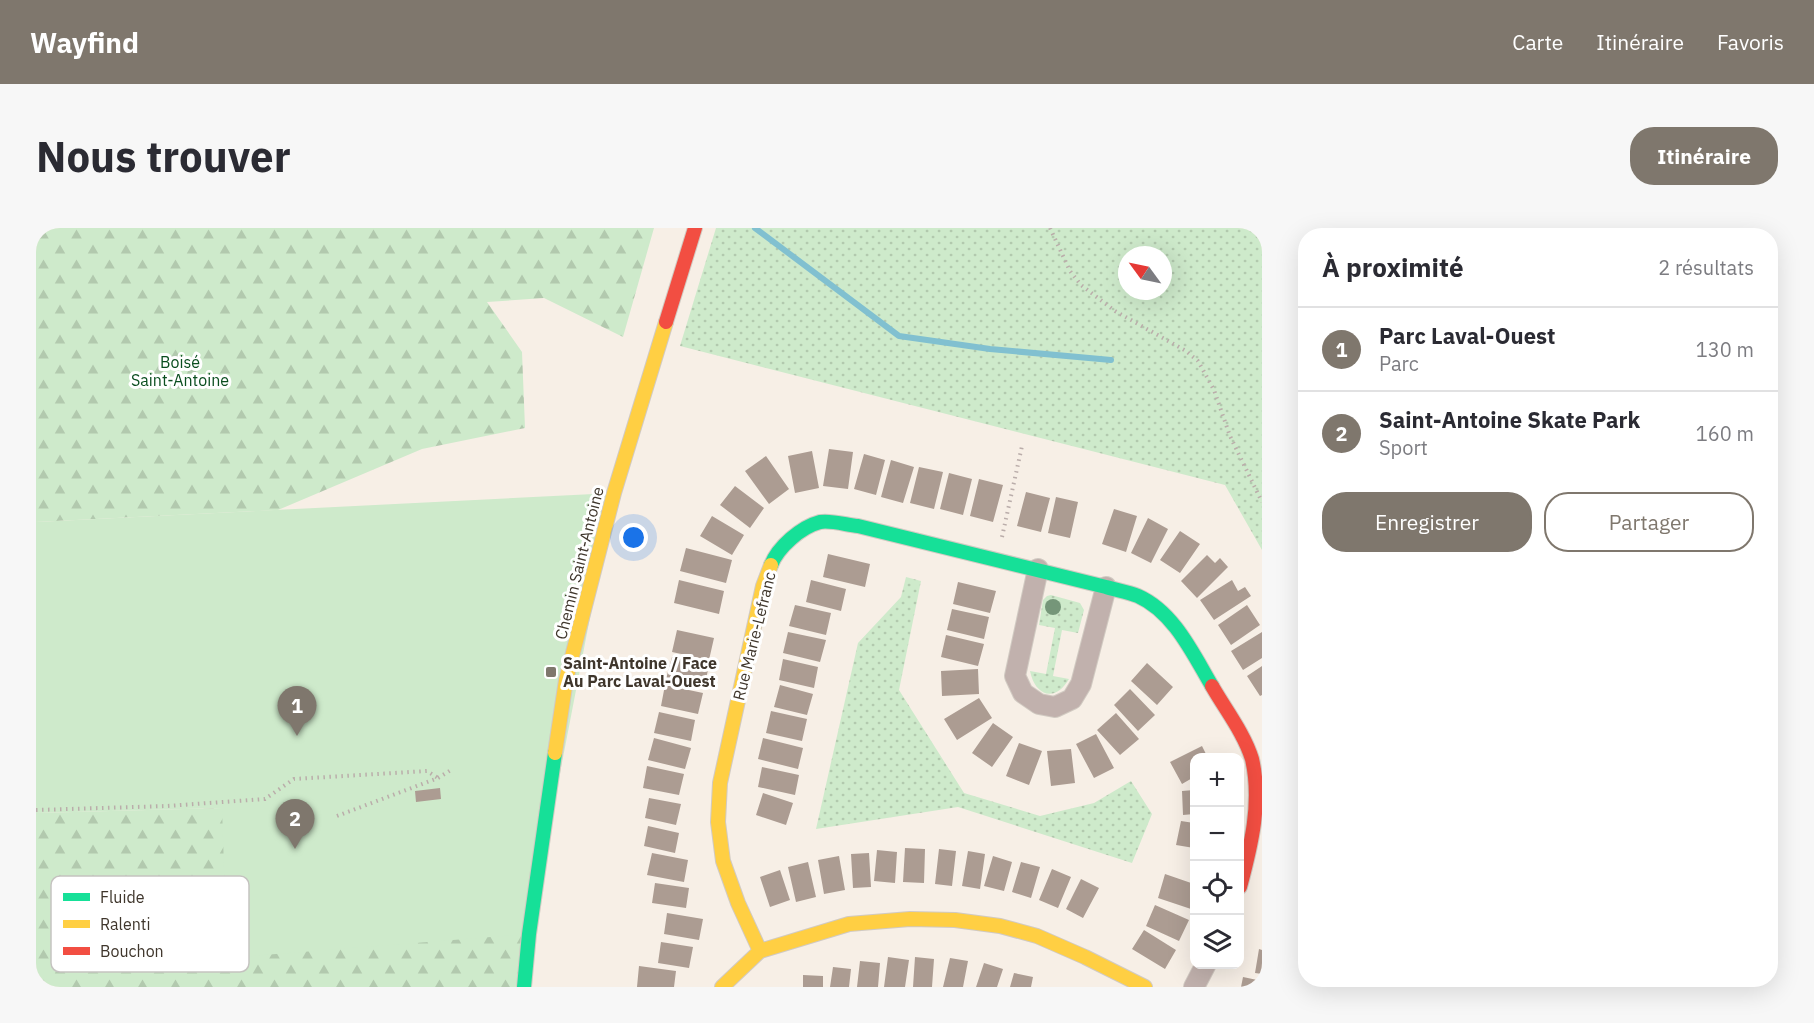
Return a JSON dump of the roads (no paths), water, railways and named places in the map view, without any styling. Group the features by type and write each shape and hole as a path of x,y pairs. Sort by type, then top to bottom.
{"street":[{"name":"Chemin Saint-Antoine","path":"524,987 529,934 566,680 614,493 695,228"},
{"name":"Rue Marie-Lefranc","path":"760,951 738,903 723,861 718,822 720,783 762,586 774,558 795,535 821,522 858,526 1106,587 1138,596 1162,612 1185,641 1241,735 1252,759 1257,790 1256,818 1244,870"},
{"path":"1038,570 1015,676 1023,693 1039,704 1055,707 1064,703 1072,699 1081,684 1106,587"},
{"path":"722,987 760,951 849,924 910,919 955,920 1000,926 1037,936 1145,987"},
{"path":"1194,987 1203,969"}],"waterway":[{"path":"755,228 899,336 990,349 1111,360"}],"place":[{"name":"Saint-Antoine / Face Au Parc Laval-Ouest","path":"551,672"},
{"name":"Parc Laval-Ouest","path":"297,736"},
{"name":"Saint-Antoine Skate Park","path":"295,849"}],"park label":[{"name":"Boisé Saint-Antoine","path":"180,371"}]}
